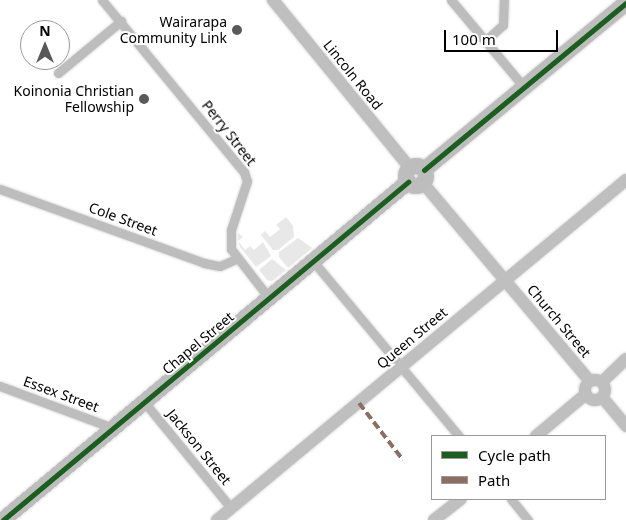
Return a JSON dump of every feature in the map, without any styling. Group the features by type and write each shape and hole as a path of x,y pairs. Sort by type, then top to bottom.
{"highway":[{"name":"Chapel Street","path":"3,520 626,3"}],"street":[{"name":"Perry Street","path":"102,0 244,172 246,183 229,237 236,259 269,298"},
{"name":"Lincoln Road","path":"273,0 416,176 505,281"},
{"path":"451,0 524,87"},
{"path":"485,41 503,25 504,0"},
{"path":"58,73 121,21"},
{"name":"Queen Street","path":"217,520 626,180"},
{"name":"Cole Street","path":"0,189 210,265 226,265 236,259"},
{"path":"313,261 458,435"},
{"name":"Church Street","path":"505,281 596,382"},
{"path":"537,435 586,394 586,387 596,382 626,358"},
{"path":"586,394 594,400 602,397 605,390 596,382"},
{"name":"Essex Street","path":"0,386 105,425 111,430"},
{"path":"602,397 626,426"},
{"name":"Jackson Street","path":"145,403 231,508"},
{"path":"434,520 460,500"},
{"path":"512,500 528,520"}],"shaded area":[{"path":"286,217 293,226 294,237 278,250 273,250 261,235 265,231 270,237 280,229 276,225"},
{"path":"238,233 243,237 238,241 238,240"},
{"path":"298,238 312,248 288,268 279,257 279,252"},
{"path":"238,242 245,250 250,246 254,250 263,242 271,256 256,267"},
{"path":"272,259 286,270 272,281 267,280 259,270"}],"marked path":[{"path":"359,403 403,460"}],"cycle path":[{"path":"424,170 626,3"},
{"path":"3,520 408,182"}],"place":[{"name":"Wairarapa Community Link","path":"237,30"},
{"name":"Koinonia Christian Fellowship","path":"144,99"}]}
